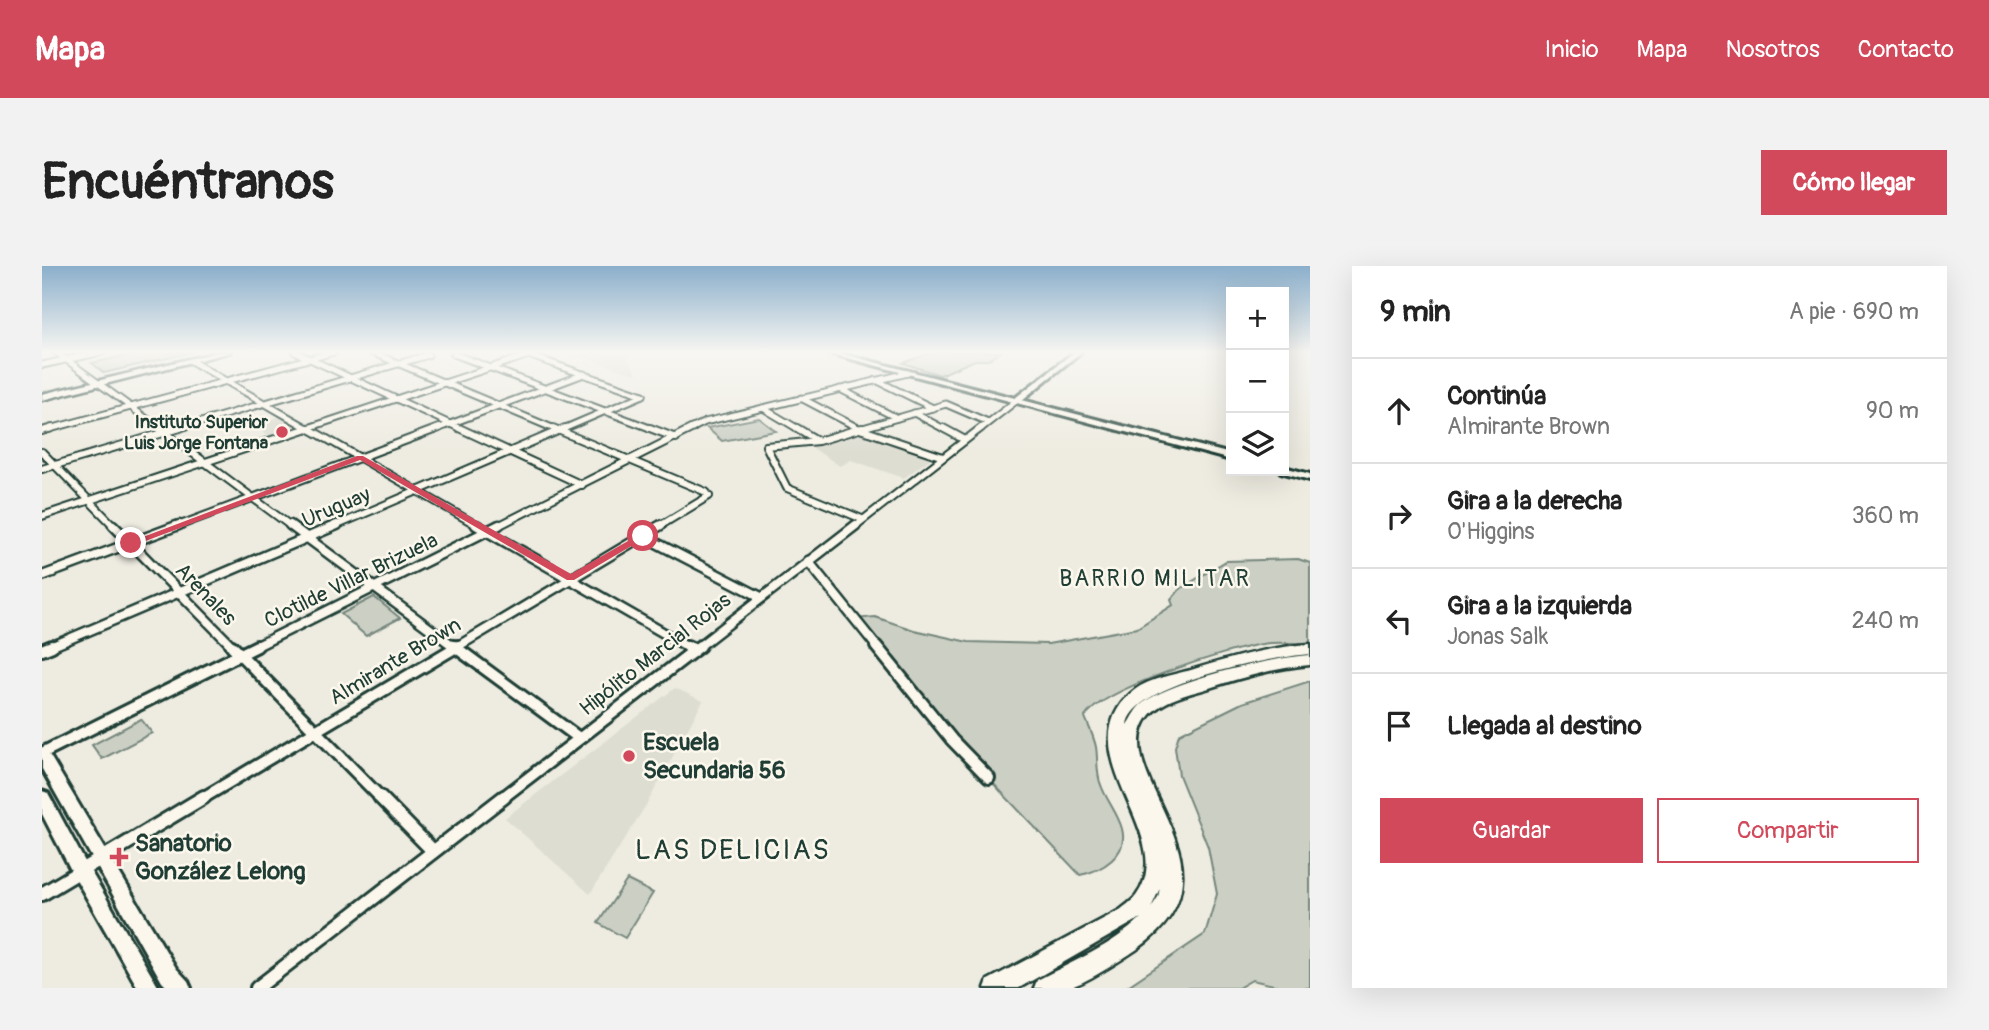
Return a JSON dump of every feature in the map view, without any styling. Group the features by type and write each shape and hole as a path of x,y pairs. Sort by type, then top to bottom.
{"main road":[{"path":"42,392 76,386"},
{"path":"42,397 83,386"},
{"path":"957,386 1226,456"},
{"name":"Hipólito Marcial Rojas","path":"1016,401 1035,386"},
{"path":"1289,471 1310,477"},
{"path":"996,988 1127,917 1143,903 1154,881 1156,858 1152,837 1117,744 1121,716 1127,705 1149,690 1251,656 1310,649"},
{"path":"1045,988 1147,929 1161,914 1169,898 1174,882 1172,855 1132,753 1135,723 1142,712 1189,689 1266,664 1310,660"},
{"path":"42,754 163,964 181,988"},
{"path":"42,797 81,871 147,983"}],"street":[{"path":"101,386 579,738"},
{"path":"42,430 209,386"},
{"path":"234,386 693,649"},
{"path":"42,469 325,386"},
{"path":"367,386 582,485"},
{"path":"42,516 438,386"},
{"path":"453,386 631,460"},
{"path":"539,386 676,438"},
{"path":"42,576 551,386"},
{"name":"Uruguay","path":"42,650 643,395 617,386"},
{"name":"Clotilde Villar Brizuela","path":"42,754 705,422 853,386"},
{"path":"888,386 933,408"},
{"path":"840,389 897,418"},
{"path":"801,398 859,429 943,457"},
{"name":"Hipólito Marcial Rojas","path":"257,988 1016,401"},
{"path":"862,519 787,488 766,446 778,442 818,440 948,404 988,422"},
{"path":"763,408 818,440"},
{"path":"914,413 965,440"},
{"name":"Arenales","path":"42,452 433,851"},
{"name":"Almirante Brown","path":"42,894 709,496 706,492 631,460"},
{"path":"643,536 761,597"},
{"path":"808,561 952,740 989,778"},
{"path":"147,983 163,964"}],"shaded area":[{"path":"282,416 302,429 273,438 252,425"},
{"path":"759,418 776,431 722,441 707,428"},
{"path":"861,431 935,455 904,478 851,460 840,466 805,443"},
{"path":"1298,559 1310,563 1310,643 1262,644 1195,662 1115,694 1085,717 1096,747 1099,781 1120,823 1123,838 1121,847 1112,860 1096,870 1080,875 952,740 855,619 875,617 914,630 968,642 1048,644 1137,628 1173,605 1171,600 1180,589 1226,561"},
{"path":"374,597 400,618 366,636 341,614"},
{"path":"1310,681 1310,988 1286,988 1252,980 1238,988 1125,988 1205,934 1217,894 1208,847 1179,775 1175,747 1179,734 1242,703"},
{"name":"Escuela Secundaria 56","path":"675,688 703,701 648,802 590,894 505,818"},
{"path":"141,719 152,733 102,759 92,745"},
{"path":"627,880 653,893 625,938 598,923"}],"place":[{"name":"Instituto Superior Luis Jorge Fontana","path":"282,432"},
{"name":"Escuela Secundaria 56","path":"629,756"},
{"name":"Sanatorio González Lelong","path":"119,857"}],"district":[{"name":"BARRIO MILITAR","path":"1155,578"},
{"name":"LAS DELICIAS","path":"733,849"}],"route":[{"path":"131,543 360,457 571,578 643,536"}]}
